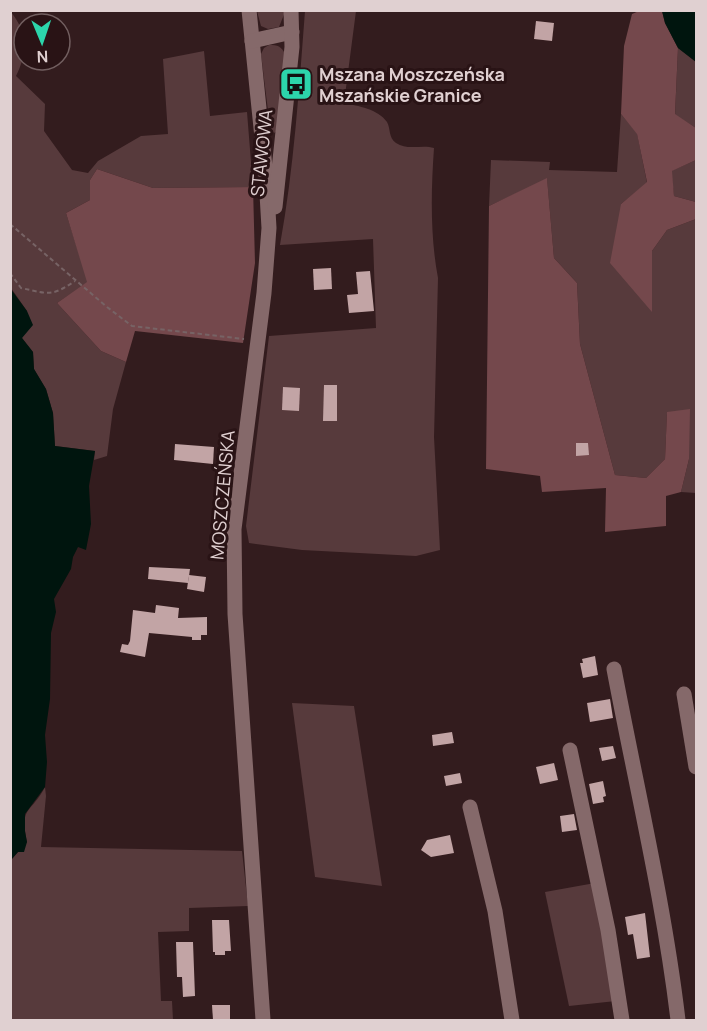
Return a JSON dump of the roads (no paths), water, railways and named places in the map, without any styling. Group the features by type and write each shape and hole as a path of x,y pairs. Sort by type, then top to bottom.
{"street":[{"name":"MOSZCZEŃSKA","path":"249,10 269,228 264,293 234,529 234,603 263,1020"},
{"name":"STAWOWA","path":"269,228 276,204 292,47 291,10"},
{"path":"252,41 292,32"},
{"path":"614,669 648,831 665,926 678,1020"},
{"path":"684,694 696,767"},
{"path":"570,750 608,930 622,1020"},
{"path":"470,807 495,911 512,1020"}],"place":[{"name":"Mszana Moszczeńska Mszańskie Granice","path":"296,84"}]}
